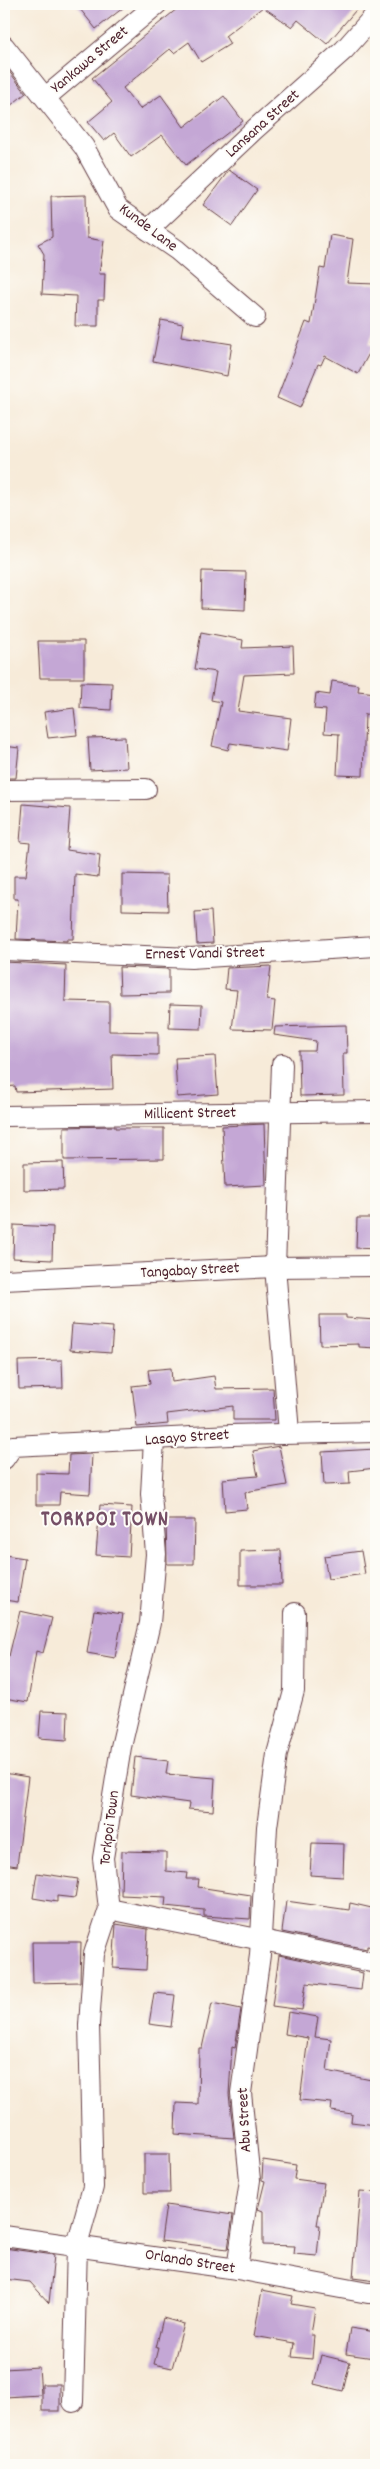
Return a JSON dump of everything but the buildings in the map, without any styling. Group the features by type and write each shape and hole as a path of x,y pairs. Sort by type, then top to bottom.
{"street":[{"name":"Yankawa Street","path":"46,96 157,4"},
{"name":"Lansana Street","path":"148,230 255,129 344,50 376,14"},
{"name":"Kunde Lane","path":"4,46 46,96 84,147 118,208 177,250 255,316"},
{"path":"4,790 146,789"},
{"name":"Ernest Vandi Street","path":"4,950 191,958 376,946"},
{"path":"282,1064 275,1267 289,1432"},
{"name":"Millicent Street","path":"4,1116 376,1111"},
{"name":"Tangabay Street","path":"4,1280 275,1267 376,1266"},
{"name":"Lasayo Street","path":"4,1459 13,1446 289,1432 376,1432"},
{"name":"Torkpoi Town","path":"74,2402 78,2245 92,2187 89,2024 94,1954 109,1909 103,1858 122,1747 150,1624 156,1554 151,1494 154,1440"},
{"name":"Abu Street","path":"237,2269 250,2180 241,2093 261,1941 270,1809 277,1754 294,1691 295,1612"},
{"path":"109,1909 376,1963"},
{"name":"Orlando Street","path":"4,2236 237,2269 368,2293 376,2292"}],"district":[{"name":"TORKPOI TOWN","path":"105,1521"}]}
